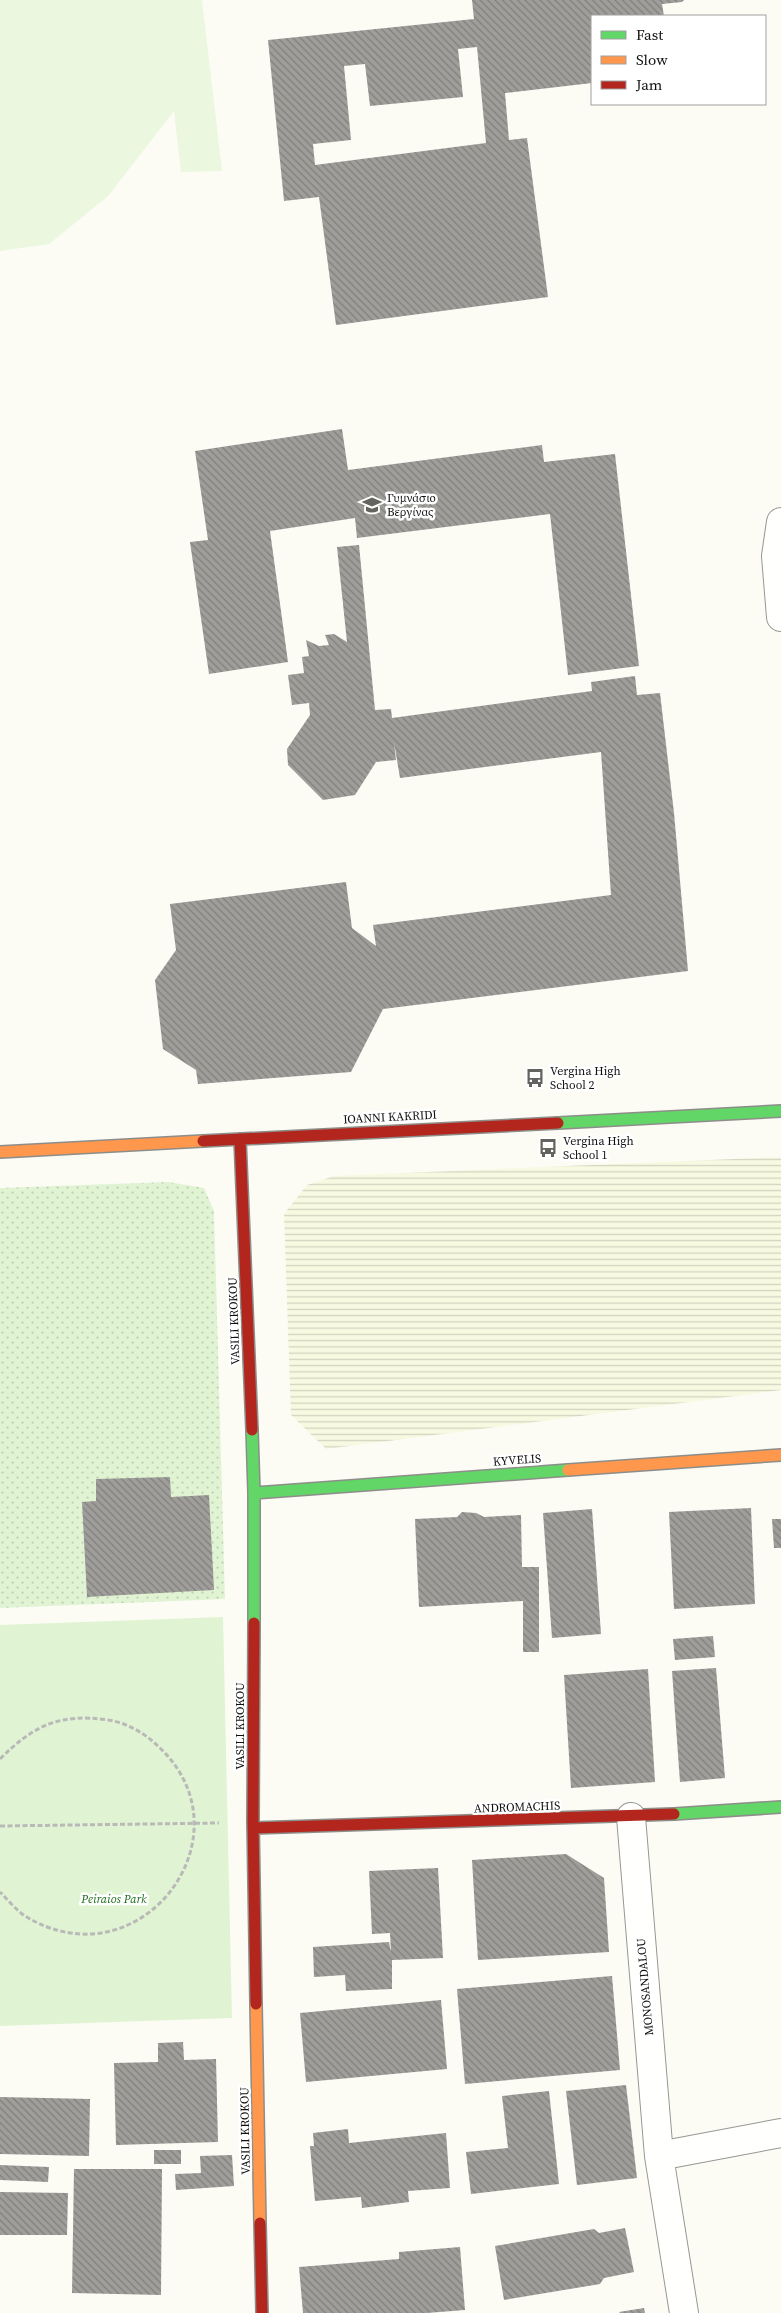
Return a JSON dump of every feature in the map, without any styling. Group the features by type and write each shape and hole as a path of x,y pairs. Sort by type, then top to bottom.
{"street":[{"path":"781,522 776,556 781,618"},
{"name":"IOANNI KAKRIDI","path":"0,1152 781,1111"},
{"name":"VASILI KROKOU","path":"240,1139 254,1493 253,1828 262,2313"},
{"name":"KYVELIS","path":"254,1493 781,1455"},
{"name":"ANDROMACHIS","path":"253,1828 631,1818 781,1807"},
{"name":"MONOSANDALOU","path":"631,1818 659,2156 684,2313"},
{"path":"659,2156 781,2133"}],"path":[{"path":"0,1759 21,1738 50,1722 84,1716 118,1721 148,1736 173,1760 188,1790 194,1824 190,1857 175,1888 151,1913 121,1929 88,1935 54,1930 23,1915 0,1892"},
{"path":"0,1826 224,1823"}],"green space":[{"path":"0,0 202,0 222,171 181,172 174,111 108,196 49,244 0,251"},
{"path":"781,1157 781,1390 326,1449 291,1415 284,1214 307,1185 334,1176"},
{"path":"168,1182 204,1188 214,1211 225,1599 0,1608 0,1188"},
{"name":"Peiraios Park","path":"223,1617 232,2018 0,2026 0,1625"}],"building":[{"path":"472,0 684,0 682,2 662,4 664,15 591,15 591,83 505,93 509,140 527,138 548,297 336,325 319,197 284,201 268,40 474,19","holes":["477,47 486,143 315,165 313,144 351,140 344,66 365,64 370,106 463,97 458,49"]},
{"path":"342,429 348,470 542,445 544,462 615,454 639,666 568,675 550,514 357,538 355,518 270,531 288,662 209,674 190,542 208,540 195,451"},
{"path":"359,545 375,710 391,709 392,718 592,691 591,682 635,676 637,695 660,693 674,813 688,971 383,1009 351,1072 198,1084 196,1070 163,1049 155,980 176,950 170,904 346,882 352,928 376,946 373,925 611,895 601,752 400,778 394,742 396,760 376,762 355,795 323,800 288,765 287,749 310,715 309,703 292,705 288,675 304,673 302,657 309,656 306,640 319,646 329,645 325,635 334,634 347,642 337,547"},
{"path":"170,1477 171,1497 209,1495 214,1590 87,1597 82,1502 96,1501 96,1479"},
{"path":"751,1508 755,1604 674,1609 669,1512"},
{"path":"592,1509 601,1634 552,1638 543,1513"},
{"path":"462,1512 476,1513 484,1517 521,1515 522,1567 539,1567 539,1652 523,1652 523,1601 419,1607 415,1519 457,1517"},
{"path":"772,1519 781,1519 781,1548 774,1548"},
{"path":"713,1636 715,1657 675,1660 673,1639"},
{"path":"716,1668 725,1778 680,1782 672,1671"},
{"path":"648,1669 655,1782 571,1788 564,1675"},
{"path":"566,1854 604,1878 609,1952 478,1960 472,1860"},
{"path":"438,1868 443,1958 392,1960 392,1989 346,1991 345,1975 314,1977 313,1947 389,1942 391,1952 390,1933 372,1934 369,1871"},
{"path":"612,1976 620,2070 465,2084 457,1989"},
{"path":"441,2000 447,2069 306,2082 300,2013"},
{"path":"183,2042 184,2060 216,2059 218,2142 116,2145 114,2063 158,2062 158,2043"},
{"path":"626,2085 637,2178 577,2185 566,2091"},
{"path":"549,2091 559,2184 471,2194 466,2152 508,2148 502,2096"},
{"path":"0,2097 90,2099 89,2156 0,2154"},
{"path":"348,2129 349,2143 446,2133 450,2188 408,2191 409,2202 362,2208 361,2197 315,2201 310,2146 314,2146 313,2133"},
{"path":"154,2150 181,2150 181,2164 154,2164"},
{"path":"232,2155 234,2186 176,2190 175,2174 201,2173 200,2156"},
{"path":"0,2165 49,2167 48,2182 0,2180"},
{"path":"74,2169 162,2169 161,2295 72,2293"},
{"path":"0,2192 68,2193 67,2235 0,2235"},
{"path":"625,2228 634,2272 604,2278 600,2284 504,2300 495,2246 594,2229 599,2233"},
{"path":"460,2247 465,2310 427,2313 303,2313 299,2267 399,2259 399,2252"},
{"path":"644,2308 645,2313 619,2312"}],"traffic: fast":[{"path":"558,1123 781,1111"},
{"path":"252,1430 254,1623"},
{"path":"254,1493 568,1470"},
{"path":"674,1814 781,1807"}],"traffic: slow":[{"path":"0,1152 203,1141"},
{"path":"568,1470 781,1455"},
{"path":"256,2004 260,2223"}],"traffic: jam":[{"path":"203,1141 558,1123"},
{"path":"240,1139 252,1430"},
{"path":"254,1623 253,1821 256,2004"},
{"path":"253,1828 674,1814"},
{"path":"260,2223 262,2313"}],"place":[{"name":"Γυμνάσιο Βεργίνας","path":"372,505"},
{"name":"Vergina High School 2","path":"535,1078"},
{"name":"Vergina High School 1","path":"548,1148"}]}
